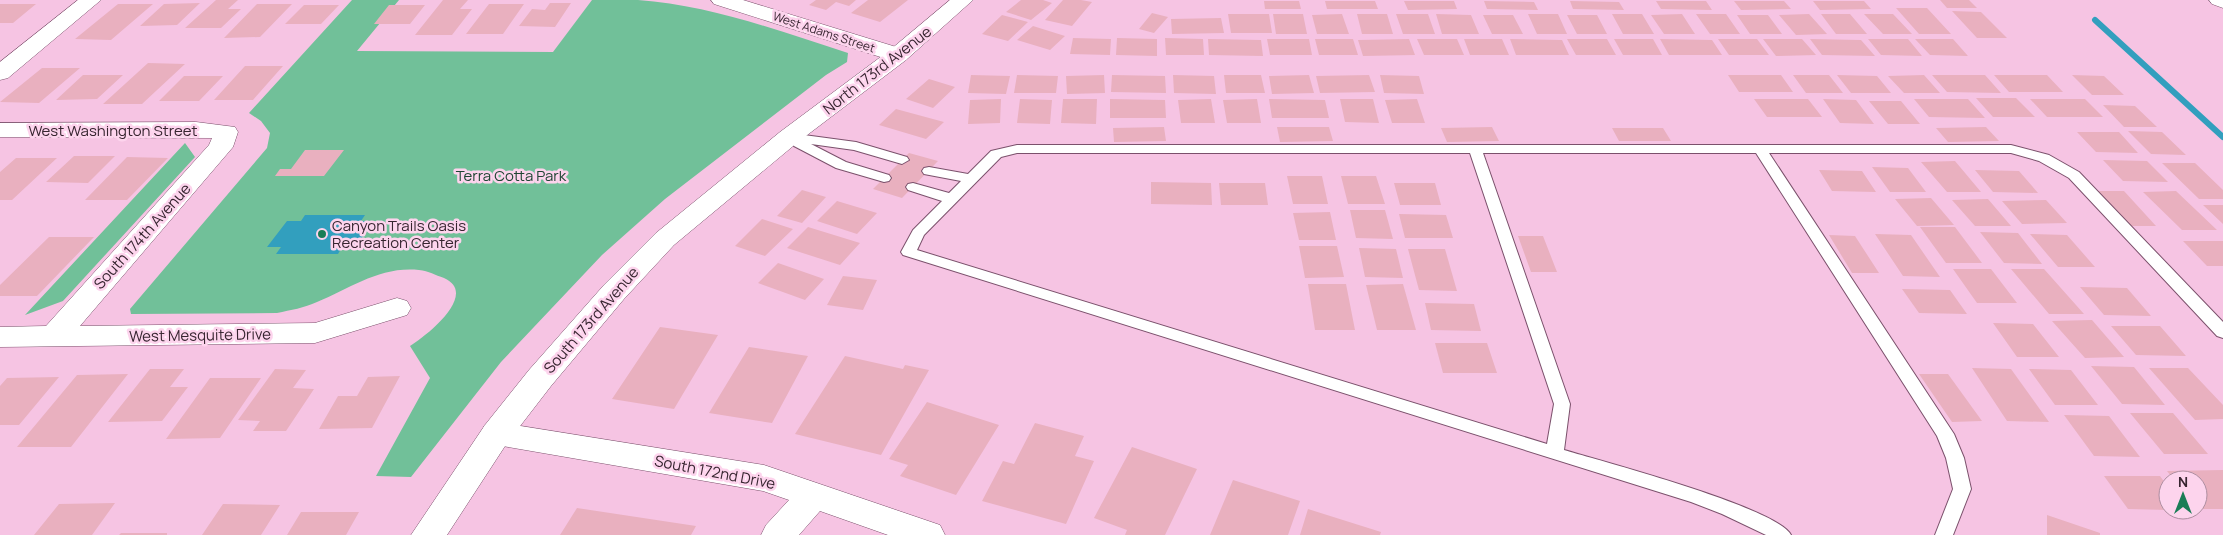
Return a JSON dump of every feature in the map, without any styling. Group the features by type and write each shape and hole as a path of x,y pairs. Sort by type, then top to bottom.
{"street":[{"path":"0,72 91,0"},
{"name":"West Adams Street","path":"720,0 898,55"},
{"name":"North 173rd Avenue","path":"789,137 898,55 963,0"},
{"path":"2219,0 2223,2"},
{"name":"West Washington Street","path":"0,130 196,129 226,132"},
{"name":"South 174th Avenue","path":"53,337 221,147 226,132"},
{"name":"South 173rd Avenue","path":"428,535 496,434 540,378 614,292 665,239 789,137"},
{"name":"West Mesquite Drive","path":"0,337 315,333 397,308"},
{"name":"South 172nd Drive","path":"496,434 764,478 928,535"},
{"path":"778,535 814,495"}],"lane":[{"path":"789,137 856,146 902,160"},
{"path":"789,137 841,165 884,178"},
{"path":"1782,535 1747,515 1698,496 908,252 918,233 996,154 1017,149 2011,149 2030,152 2056,162 2074,175 2223,332"},
{"path":"1475,149 1562,404 1555,452"},
{"path":"1760,149 1946,434 1955,458 1962,489 1944,535"},
{"path":"929,171 971,180"},
{"path":"913,187 952,199"}],"green space":[{"name":"Terra Cotta Park","path":"352,0 399,0 357,51 553,52 592,0 638,0 691,7 744,20 848,53 847,62 826,75 665,199 602,255 501,362 411,477 376,476 430,378 410,346 437,325 453,304 456,294 453,285 444,278 419,270 391,271 366,279 312,304 277,313 131,314 130,309 267,148 270,133 261,121 249,113"},
{"path":"185,143 195,157 63,301 25,315"}],"water":[{"path":"305,215 365,215 361,221 374,221 355,247 342,247 338,254 276,254 281,247 267,247 287,221 301,221"}],"building":[{"path":"216,0 238,0 228,9 241,9 221,28 185,28"},
{"path":"443,0 468,0 460,9 472,9 452,35 415,35"},
{"path":"816,0 856,0 849,6 836,2 826,10 809,5"},
{"path":"868,0 908,0 880,22 851,13"},
{"path":"1021,0 1043,0 1052,3 1031,20 1006,12"},
{"path":"1063,0 1092,2 1072,26 1045,20"},
{"path":"1940,0 1969,0 1977,8 1947,8"},
{"path":"1264,1 1299,1 1301,9 1265,9"},
{"path":"1325,1 1375,1 1378,9 1327,9"},
{"path":"1404,1 1454,1 1457,9 1408,10"},
{"path":"1484,1 1534,2 1538,10 1487,9"},
{"path":"1570,1 1619,2 1624,10 1573,9"},
{"path":"1656,1 1706,1 1712,10 1661,9"},
{"path":"1734,1 1784,1 1791,9 1741,10"},
{"path":"1813,1 1864,1 1871,9 1820,10"},
{"path":"200,3 177,25 140,26 164,4"},
{"path":"550,3 571,3 555,27 519,26 532,9 545,10"},
{"path":"0,4 36,4 13,23 0,23"},
{"path":"118,4 153,4 111,40 75,39"},
{"path":"257,4 292,4 260,37 224,38"},
{"path":"489,4 524,4 503,34 466,34"},
{"path":"304,5 339,5 321,24 285,24"},
{"path":"389,5 425,5 410,24 374,24"},
{"path":"1896,8 1927,8 1951,34 1919,34"},
{"path":"1952,11 1981,12 2007,38 1977,38"},
{"path":"1152,13 1168,17 1154,33 1139,29"},
{"path":"1228,14 1269,14 1272,33 1231,33"},
{"path":"1273,14 1303,14 1307,34 1276,34"},
{"path":"1342,14 1349,34 1317,34 1312,15"},
{"path":"1357,14 1387,14 1393,34 1362,34"},
{"path":"1396,14 1428,14 1435,34 1403,34"},
{"path":"1436,14 1471,15 1479,34 1442,34"},
{"path":"1528,14 1558,14 1567,34 1537,34"},
{"path":"1612,14 1642,14 1654,34 1623,34"},
{"path":"1682,14 1695,34 1664,34 1651,15"},
{"path":"1696,14 1726,14 1740,34 1710,34"},
{"path":"1809,14 1827,34 1796,35 1779,15"},
{"path":"1821,14 1850,14 1867,34 1836,34"},
{"path":"1864,14 1893,14 1912,34 1883,34"},
{"path":"1002,15 1028,22 1008,41 982,34"},
{"path":"1483,15 1513,15 1523,34 1492,34"},
{"path":"1567,15 1597,15 1607,34 1577,34"},
{"path":"1737,15 1768,15 1782,34 1750,34"},
{"path":"1221,18 1224,33 1172,34 1171,19"},
{"path":"1033,26 1065,36 1050,50 1017,40"},
{"path":"1073,38 1111,39 1110,55 1070,54"},
{"path":"1117,38 1157,39 1157,56 1116,55"},
{"path":"1165,38 1203,39 1204,55 1166,55"},
{"path":"1208,39 1261,40 1263,56 1209,55"},
{"path":"1267,39 1309,39 1312,55 1270,55"},
{"path":"1315,39 1353,39 1358,55 1319,55"},
{"path":"1409,39 1415,55 1363,56 1358,40"},
{"path":"1417,39 1457,39 1464,55 1424,55"},
{"path":"1464,39 1502,39 1509,55 1470,55"},
{"path":"1510,39 1562,40 1569,55 1516,55"},
{"path":"1567,39 1607,39 1616,55 1576,55"},
{"path":"1614,39 1653,39 1662,55 1623,55"},
{"path":"1660,39 1712,40 1722,55 1669,55"},
{"path":"1718,39 1757,39 1769,55 1729,55"},
{"path":"1763,39 1802,39 1816,55 1776,56"},
{"path":"1810,39 1861,40 1875,56 1822,55"},
{"path":"1868,39 1908,39 1922,56 1881,55"},
{"path":"1915,39 1953,39 1968,56 1930,55"},
{"path":"148,63 185,64 142,104 103,104"},
{"path":"245,66 283,66 253,100 214,100"},
{"path":"42,68 80,68 39,103 0,102"},
{"path":"83,75 123,75 97,99 56,100"},
{"path":"971,75 1010,76 1006,94 968,93"},
{"path":"1017,75 1058,76 1056,93 1014,93"},
{"path":"1104,75 1105,93 1067,94 1066,76"},
{"path":"1112,75 1165,76 1166,93 1111,92"},
{"path":"1173,75 1214,76 1216,94 1174,93"},
{"path":"1224,75 1261,75 1265,93 1226,93"},
{"path":"1309,75 1314,93 1272,94 1269,76"},
{"path":"1369,75 1375,92 1320,93 1316,76"},
{"path":"1380,75 1419,76 1424,94 1384,93"},
{"path":"1728,75 1781,75 1793,92 1739,92"},
{"path":"1793,75 1829,75 1843,93 1806,93"},
{"path":"1837,75 1877,76 1891,93 1851,93"},
{"path":"1924,75 1940,93 1904,93 1888,76"},
{"path":"1932,75 1985,75 2001,93 1947,92"},
{"path":"1994,75 2047,75 2063,92 2009,92"},
{"path":"2072,75 2104,76 2124,95 2092,95"},
{"path":"184,76 223,76 199,101 159,101"},
{"path":"929,79 955,87 933,108 906,99"},
{"path":"1976,98 2016,98 2035,117 1993,117"},
{"path":"1001,99 1000,123 968,124 970,100"},
{"path":"1020,99 1052,100 1050,124 1017,123"},
{"path":"1063,99 1097,99 1096,124 1061,123"},
{"path":"1110,99 1165,100 1166,118 1110,118"},
{"path":"1211,99 1215,123 1181,123 1178,100"},
{"path":"1257,99 1261,123 1227,123 1223,100"},
{"path":"1269,99 1325,100 1329,118 1272,118"},
{"path":"1340,99 1373,99 1379,123 1345,122"},
{"path":"1417,99 1425,123 1392,123 1385,100"},
{"path":"1754,99 1808,99 1822,117 1767,117"},
{"path":"1823,99 1856,100 1874,124 1840,123"},
{"path":"1914,99 1968,99 1985,118 1929,117"},
{"path":"2030,99 2085,99 2103,117 2047,117"},
{"path":"1869,101 1901,101 1920,124 1888,124"},
{"path":"2103,105 2135,106 2157,127 2124,127"},
{"path":"896,109 944,122 926,139 879,125"},
{"path":"1164,127 1166,141 1114,142 1113,128"},
{"path":"1277,127 1329,127 1333,141 1280,142"},
{"path":"1492,127 1499,141 1447,142 1441,128"},
{"path":"1986,127 1999,141 1948,142 1936,128"},
{"path":"1612,128 1663,128 1671,141 1619,141"},
{"path":"2128,131 2162,132 2186,155 2151,154"},
{"path":"2077,132 2119,132 2138,153 2096,152"},
{"path":"305,150 344,150 324,176 275,176 280,169 291,169"},
{"path":"909,153 938,161 902,198 873,189"},
{"path":"74,156 115,156 88,183 46,182"},
{"path":"127,157 168,158 127,200 85,200"},
{"path":"16,158 57,158 12,200 0,200 0,172"},
{"path":"2103,160 2147,161 2168,182 2123,181"},
{"path":"1955,161 1981,192 1947,192 1921,162"},
{"path":"2162,163 2195,163 2223,190 2223,199 2199,199"},
{"path":"1872,167 1908,168 1926,192 1890,192"},
{"path":"1819,170 1862,171 1876,192 1832,191"},
{"path":"1975,170 2019,171 2038,193 1993,192"},
{"path":"1287,176 1322,176 1328,204 1293,204"},
{"path":"1341,176 1376,176 1385,204 1348,204"},
{"path":"1151,182 1211,183 1212,205 1151,204"},
{"path":"1219,183 1265,183 1268,205 1221,205"},
{"path":"1394,183 1435,183 1441,205 1400,205"},
{"path":"802,190 826,197 802,223 777,216"},
{"path":"2097,191 2124,191 2156,226 2128,226"},
{"path":"2176,191 2217,230 2182,230 2143,192"},
{"path":"1931,198 1954,225 1917,226 1895,199"},
{"path":"1988,199 2011,226 1975,226 1952,200"},
{"path":"2046,200 2067,223 2022,224 2002,201"},
{"path":"837,201 877,213 857,234 817,221"},
{"path":"2203,205 2223,205 2223,224"},
{"path":"1350,210 1385,210 1393,239 1356,238"},
{"path":"1330,212 1336,240 1299,240 1293,213"},
{"path":"1399,214 1446,215 1453,238 1405,238"},
{"path":"762,219 793,229 765,256 735,246"},
{"path":"808,227 860,243 840,265 787,248"},
{"path":"1920,227 1955,227 1982,263 1946,263"},
{"path":"1980,232 2018,233 2042,264 2004,263"},
{"path":"1875,234 1911,235 1940,277 1903,276"},
{"path":"2030,234 2067,235 2095,267 2058,267"},
{"path":"1829,235 1855,236 1879,273 1852,273"},
{"path":"1518,236 1543,236 1557,272 1531,272"},
{"path":"49,237 94,237 37,296 0,296 0,285"},
{"path":"2183,241 2223,241 2223,266 2207,266"},
{"path":"1299,246 1337,246 1344,277 1305,278"},
{"path":"1359,248 1396,249 1403,278 1365,277"},
{"path":"1408,249 1445,249 1457,291 1419,290"},
{"path":"778,263 824,279 805,300 758,283"},
{"path":"1953,269 1991,269 2017,303 1977,303"},
{"path":"2011,269 2044,269 2084,314 2049,314"},
{"path":"843,276 877,280 863,310 827,305"},
{"path":"1308,284 1346,284 1355,330 1315,330"},
{"path":"1403,284 1416,330 1377,330 1366,285"},
{"path":"2080,287 2127,288 2151,316 2104,315"},
{"path":"1902,289 1950,290 1967,314 1919,313"},
{"path":"1425,303 1474,304 1481,331 1431,330"},
{"path":"2092,320 2124,357 2085,358 2052,321"},
{"path":"1993,323 2033,324 2059,357 2017,357"},
{"path":"2111,326 2160,326 2186,356 2136,355"},
{"path":"660,327 718,335 674,409 612,399"},
{"path":"1435,343 1487,343 1497,373 1443,373"},
{"path":"749,347 808,356 772,423 709,413"},
{"path":"845,356 903,369 905,365 929,370 881,455 795,434"},
{"path":"2091,366 2134,367 2165,405 2122,404"},
{"path":"1972,368 2011,369 2049,422 2007,421"},
{"path":"2149,368 2188,368 2223,405 2223,419 2195,420"},
{"path":"150,369 184,369 170,387 188,387 162,421 108,422"},
{"path":"275,369 306,370 293,388 314,389 286,431 253,431 260,421 238,420"},
{"path":"2029,369 2071,370 2098,405 2055,405"},
{"path":"128,374 71,447 17,447 77,375"},
{"path":"1919,374 1948,374 1982,421 1952,422"},
{"path":"400,376 372,428 319,429 338,396 357,396 368,377"},
{"path":"59,377 19,425 0,425 0,386 7,378"},
{"path":"210,378 261,378 220,438 166,439"},
{"path":"927,402 999,425 956,495 900,476 908,465 889,459"},
{"path":"2130,413 2173,413 2208,454 2164,454"},
{"path":"2064,415 2109,416 2140,457 2094,456"},
{"path":"1035,423 1084,436 1075,456 1094,461 1066,524 982,501 1003,461 1014,464"},
{"path":"1132,447 1197,469 1165,535 1125,535 1127,530 1094,518"},
{"path":"2208,470 2223,470 2223,509 2208,509"},
{"path":"2104,476 2158,476 2158,510 2128,509"},
{"path":"1233,480 1300,501 1288,535 1210,535"},
{"path":"115,503 92,535 34,535 59,504"},
{"path":"223,504 280,505 261,535 202,535"},
{"path":"577,508 696,526 691,535 560,535"},
{"path":"1308,509 1381,532 1380,535 1300,535"},
{"path":"301,512 359,512 346,535 287,535"},
{"path":"2047,515 2100,533 2100,535 2047,535"},
{"path":"121,533 167,533 167,535 119,535"}],"waterway":[{"path":"2095,20 2223,137"}],"place":[{"name":"Canyon Trails Oasis Recreation Center","path":"322,234"}]}
